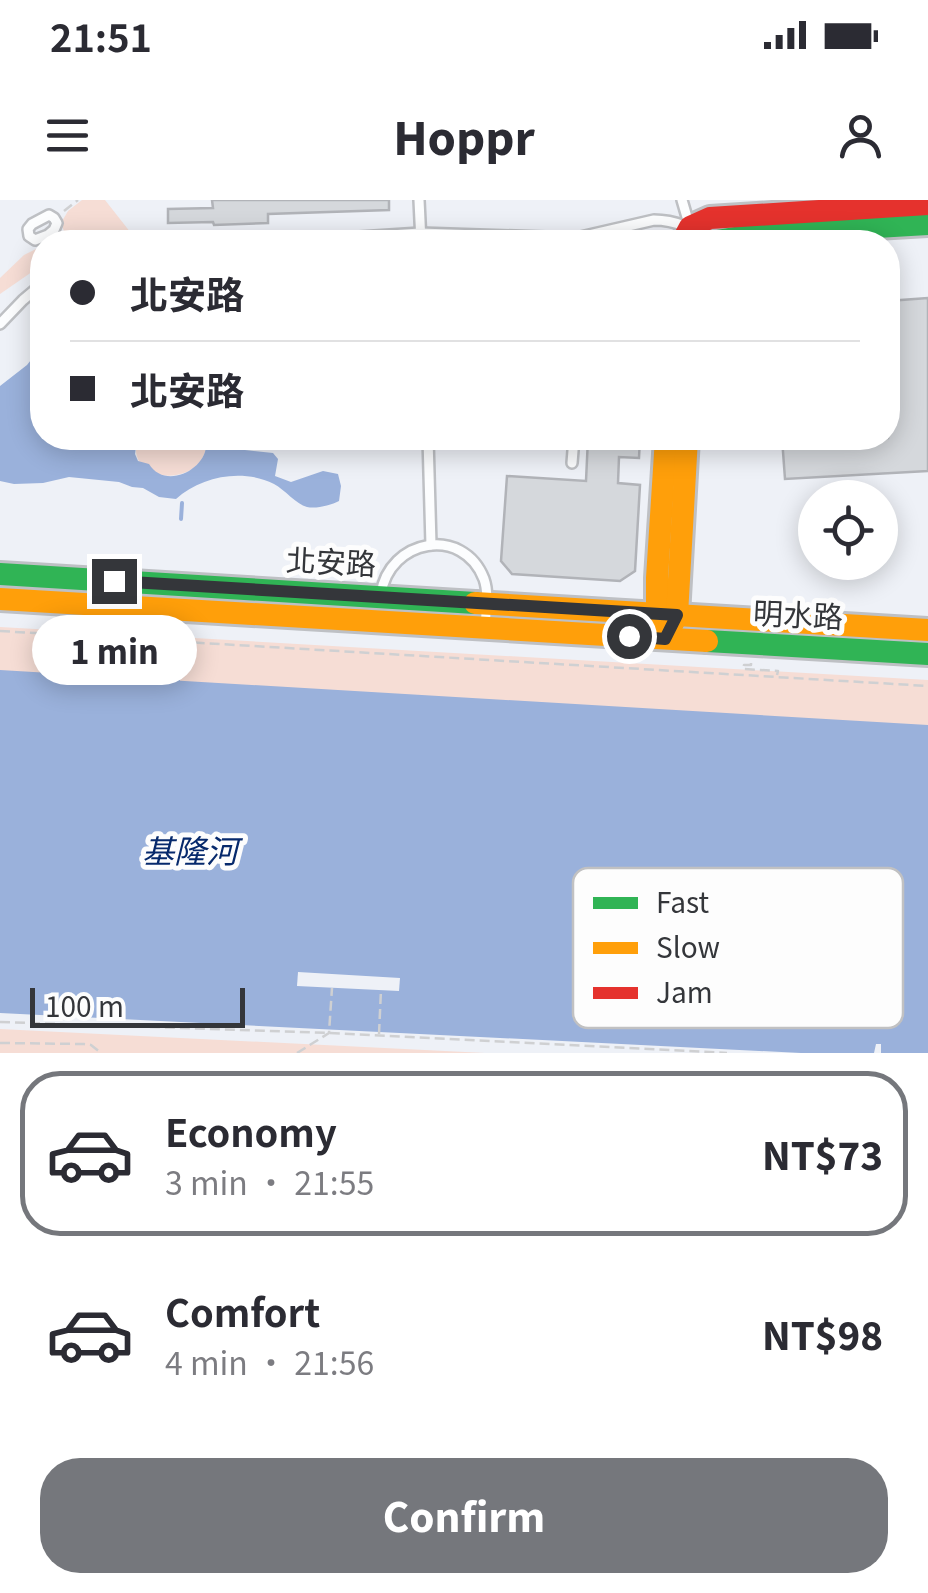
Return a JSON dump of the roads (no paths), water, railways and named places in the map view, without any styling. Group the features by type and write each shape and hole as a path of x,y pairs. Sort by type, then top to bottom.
{"main road":[{"path":"693,230 710,218 928,203"},
{"path":"826,230 928,224"},
{"path":"665,450 658,578 667,615"},
{"path":"665,639 685,450"},
{"name":"北安路","path":"0,574 486,615 667,615"},
{"name":"北安路","path":"0,599 381,608"},
{"name":"北安路","path":"486,615 665,639"},
{"name":"明水路","path":"667,615 928,630"},
{"name":"明水路","path":"665,639 928,654"}],"lane":[{"path":"420,200 420,230"},
{"path":"682,200 685,230"},
{"path":"30,237 28,229 44,216 54,218 54,230"},
{"path":"611,230 654,220 665,220 679,230"},
{"path":"0,324 30,295"},
{"path":"428,450 431,544"},
{"path":"572,463 573,450"},
{"path":"381,608 387,572 398,558 431,544 464,553 476,565 488,596 486,615"}],"water":[{"path":"30,361 30,450 136,450 138,461 165,476 192,469 205,450 273,453 278,459 275,476 291,482 323,471 338,474 339,501 307,507 274,484 249,476 210,480 176,499 119,482 69,477 43,483 0,481 0,386"},
{"name":"基隆河","path":"0,670 928,725 928,1053 881,1053 881,1044 876,1044 874,1053 801,1053 0,1013"}],"waterway":[{"path":"181,519 182,503"},
{"path":"178,658 178,681"}]}
